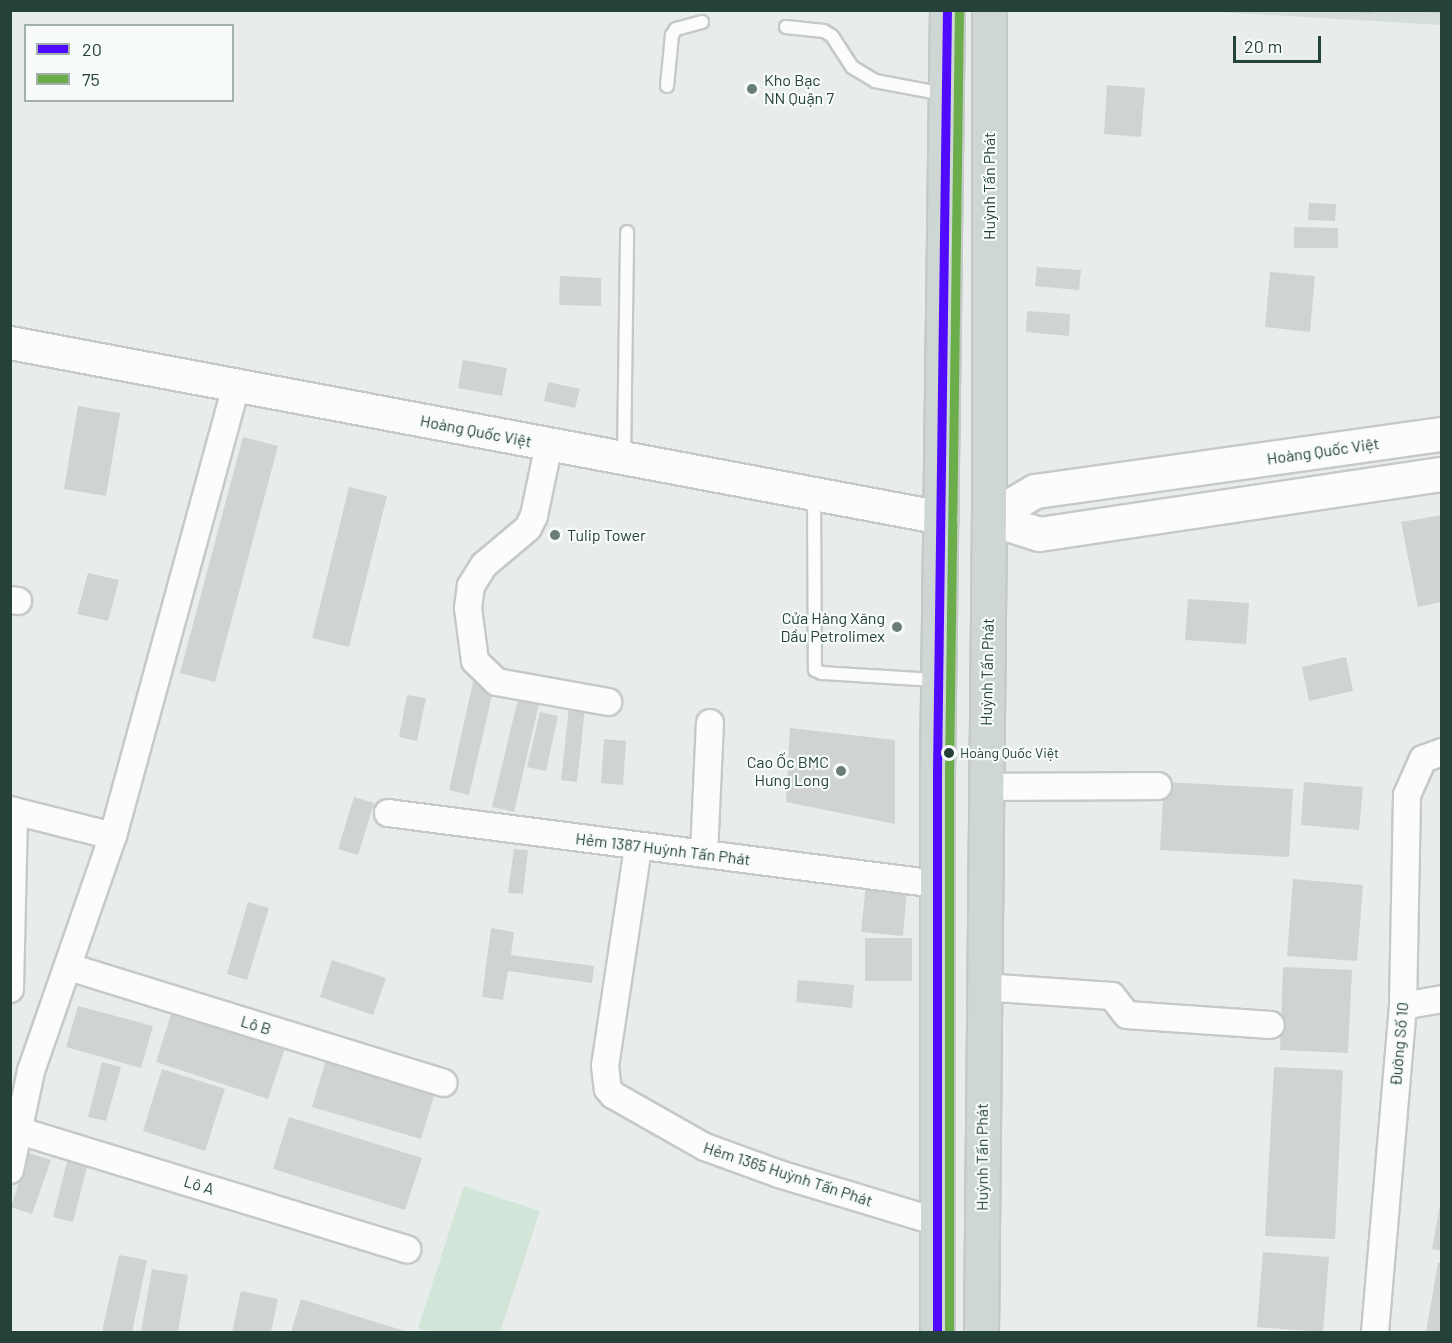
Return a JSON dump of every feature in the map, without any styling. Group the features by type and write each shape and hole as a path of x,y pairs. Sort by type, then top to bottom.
{"main road":[{"path":"937,1332 937,884 947,10"},
{"name":"Huỳnh Tấn Phát","path":"981,1332 982,987 989,518 989,10"},
{"name":"Hoàng Quốc Việt","path":"989,518 1035,491 1442,434"},
{"path":"942,518 989,518 1039,534 1442,474"},
{"path":"938,1140 982,1141"}],"street":[{"name":"Hoàng Quốc Việt","path":"10,343 942,518"},
{"path":"10,1170 31,1071 113,836 236,385"},
{"path":"549,444 534,516 528,528 484,565 471,586 468,608 475,661 498,682 608,702"},
{"path":"704,854 710,723"},
{"name":"Đường Số 10","path":"1375,1332 1403,1006 1407,795 1432,756"},
{"path":"986,787 1158,786"},
{"path":"10,989 12,811 113,836"},
{"name":"Hẻm 1387 Huỳnh Tấn Phát","path":"388,813 638,848 704,854 937,884"},
{"name":"Hẻm 1365 Huỳnh Tấn Phát","path":"638,848 605,1066 608,1089 613,1095 705,1147 778,1174 938,1222"},
{"name":"Lô B","path":"69,967 443,1083"},
{"path":"982,987 1112,996 1127,1015 1272,1025"},
{"path":"1403,1006 1442,999"},
{"path":"10,1102 20,1131"},
{"name":"Lô A","path":"20,1131 407,1249"}],"lane":[{"path":"667,86 672,35 676,29 702,22"},
{"path":"786,27 824,31 832,36 852,67 875,81 945,94"},
{"path":"624,459 627,232"},
{"path":"814,494 815,670 822,674 939,681"}],"shaded area":[{"path":"1199,11 1441,11 1441,25"}],"green space":[{"path":"464,1186 540,1211 500,1332 431,1332 418,1328"}],"building":[{"path":"1339,10 1372,10 1372,14"},
{"path":"1420,10 1442,10 1442,13 1420,12"},
{"path":"1107,85 1145,88 1141,137 1104,134"},
{"path":"1309,203 1336,204 1335,221 1308,220"},
{"path":"1294,227 1338,228 1338,248 1294,248"},
{"path":"1037,267 1081,270 1079,290 1035,286"},
{"path":"1270,272 1315,276 1310,332 1265,327"},
{"path":"560,276 601,278 601,306 559,305"},
{"path":"1027,311 1070,314 1069,336 1026,332"},
{"path":"463,360 507,368 502,396 458,388"},
{"path":"548,382 580,389 575,408 544,401"},
{"path":"78,406 120,413 106,496 64,489"},
{"path":"243,437 278,446 215,682 180,673"},
{"path":"349,487 387,496 349,647 312,638"},
{"path":"1442,515 1442,602 1418,607 1401,522"},
{"path":"88,573 119,580 108,621 77,614"},
{"path":"1188,599 1249,603 1246,644 1185,640"},
{"path":"1346,657 1353,691 1309,701 1302,667"},
{"path":"473,682 494,687 469,795 449,790"},
{"path":"407,695 426,698 417,741 399,737"},
{"path":"518,699 539,704 514,812 492,807"},
{"path":"569,707 585,709 577,782 561,780"},
{"path":"540,712 558,716 546,771 527,767"},
{"name":"Cao Ốc BMC Hưng Long","path":"790,728 895,740 895,824 786,802"},
{"path":"604,739 626,741 623,785 601,783"},
{"path":"1164,782 1293,789 1289,857 1160,850"},
{"path":"1304,782 1363,787 1359,830 1301,825"},
{"path":"354,797 374,803 358,855 338,849"},
{"path":"514,849 528,850 523,894 508,893"},
{"path":"1293,879 1363,885 1357,961 1287,956"},
{"path":"866,884 907,888 903,936 861,932"},
{"path":"248,902 269,908 247,980 227,974"},
{"path":"491,928 514,932 511,955 594,966 592,983 508,971 503,1000 482,997"},
{"path":"865,938 912,938 912,981 865,981"},
{"path":"332,960 386,978 373,1015 320,997"},
{"path":"1283,967 1352,970 1348,1053 1280,1050"},
{"path":"798,980 854,985 852,1008 796,1002"},
{"path":"174,1005 287,1042 268,1099 156,1062"},
{"path":"78,1006 153,1026 141,1068 66,1047"},
{"path":"328,1053 437,1086 421,1139 312,1107"},
{"path":"102,1062 121,1067 106,1121 88,1117"},
{"path":"1274,1067 1343,1070 1335,1239 1265,1236"},
{"path":"162,1069 225,1089 205,1151 143,1131"},
{"path":"289,1117 422,1158 405,1210 273,1169"},
{"path":"29,1153 51,1160 32,1214 11,1207"},
{"path":"68,1158 88,1163 73,1222 53,1217"},
{"path":"1440,1205 1442,1205 1442,1251 1432,1249"},
{"path":"1263,1252 1329,1257 1323,1332 1257,1327"},
{"path":"119,1255 147,1260 132,1332 102,1332"},
{"path":"1438,1263 1442,1263 1442,1332 1426,1332"},
{"path":"152,1269 188,1275 178,1332 141,1332"},
{"path":"241,1291 278,1299 271,1332 232,1332"},
{"path":"301,1299 408,1332 291,1332"}],"transit line":[{"name":"20","path":"937,1332 937,772 947,10"},
{"name":"75","path":"949,1332 949,772 959,10"}],"place":[{"name":"Kho Bạc NN Quận 7","path":"752,89"},
{"name":"Tulip Tower","path":"555,535"},
{"name":"Cửa Hàng Xăng Dầu Petrolimex","path":"897,627"},
{"name":"Hoàng Quốc Việt","path":"949,753"},
{"name":"Cao Ốc BMC Hưng Long","path":"841,771"}]}
